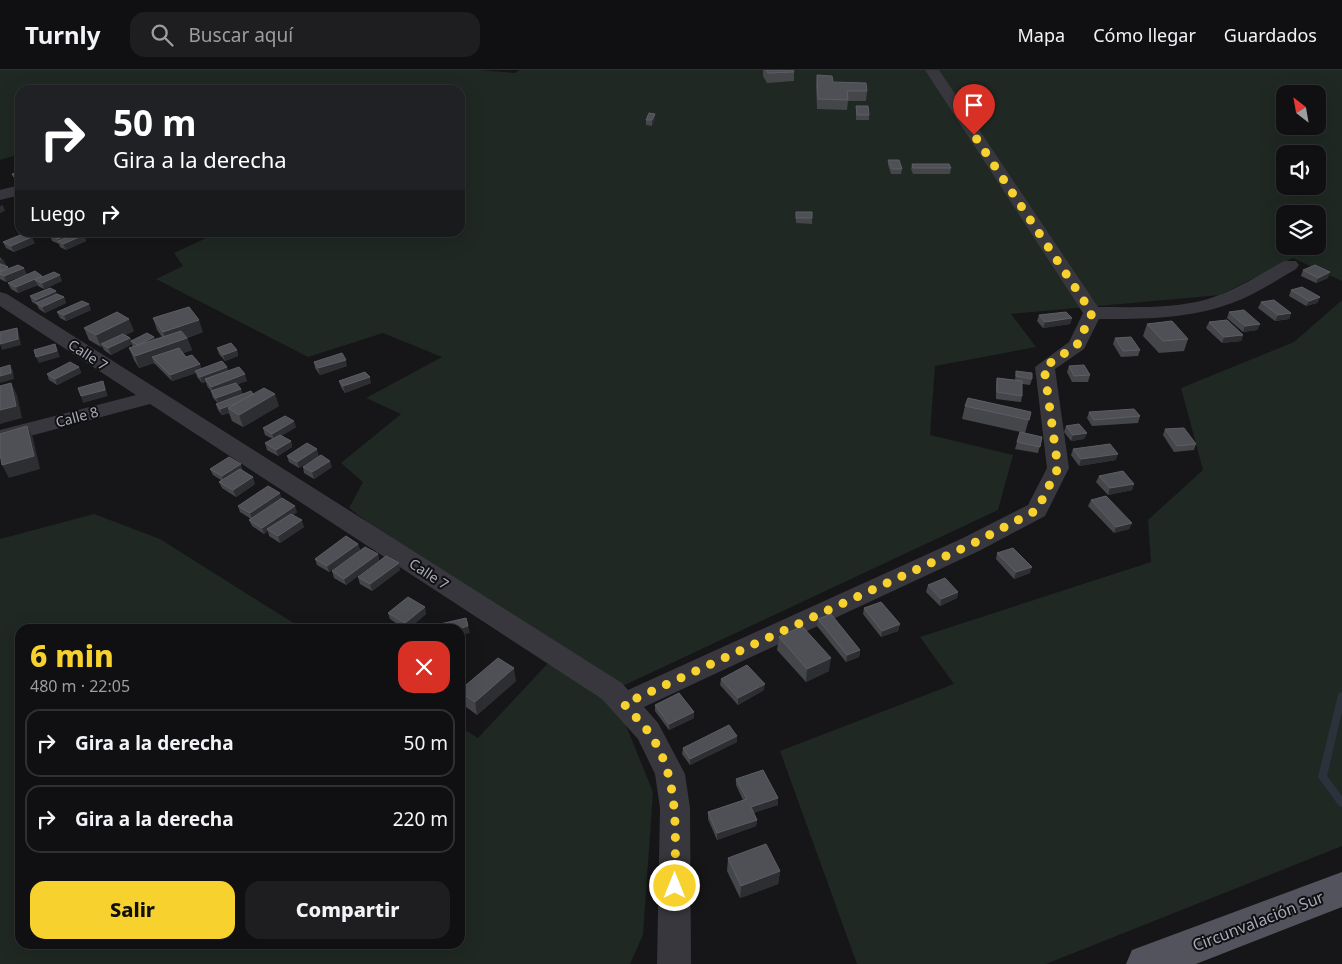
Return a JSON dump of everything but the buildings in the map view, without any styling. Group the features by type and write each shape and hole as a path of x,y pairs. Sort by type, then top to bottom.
{"main road":[{"name":"Circunvalación Sur","path":"1146,964 1342,889"}],"street":[{"path":"932,70 1092,313"},
{"path":"0,195 15,191"},
{"path":"1092,313 1132,313 1215,304 1242,293 1290,264"},
{"name":"Calle 7","path":"0,298 612,691 648,731 670,774 675,808 674,964"},
{"path":"624,704 972,544 1037,510 1058,468 1044,367 1077,345 1092,313"},
{"name":"Calle 8","path":"0,437 154,397"}],"shaded area":[{"path":"0,70 481,70 515,73 519,70 1342,70 1342,281 1293,258 1220,295 1011,314 1036,347 935,366 930,435 1013,455 998,510 612,691 653,792 643,935 630,964 0,964 0,539 94,514 160,539 295,624 15,624 15,949 465,949 465,730 478,738 550,661 349,508 363,482 341,463 401,414 366,398 442,357 383,333 308,357 156,279 183,266 174,253 208,237 465,237 465,85 15,85 15,156 0,160"},
{"path":"1342,300 1342,846 1046,964 857,964 780,751 954,684 920,637 1151,562 1148,520 1203,470 1181,388 1294,342"}],"waterway":[{"path":"1342,695 1322,777 1342,803"}],"route":[{"path":"675,886 675,808 670,774 648,731 624,704 972,544 1037,510 1058,468 1044,367 1077,345 1092,313 974,135"}]}
